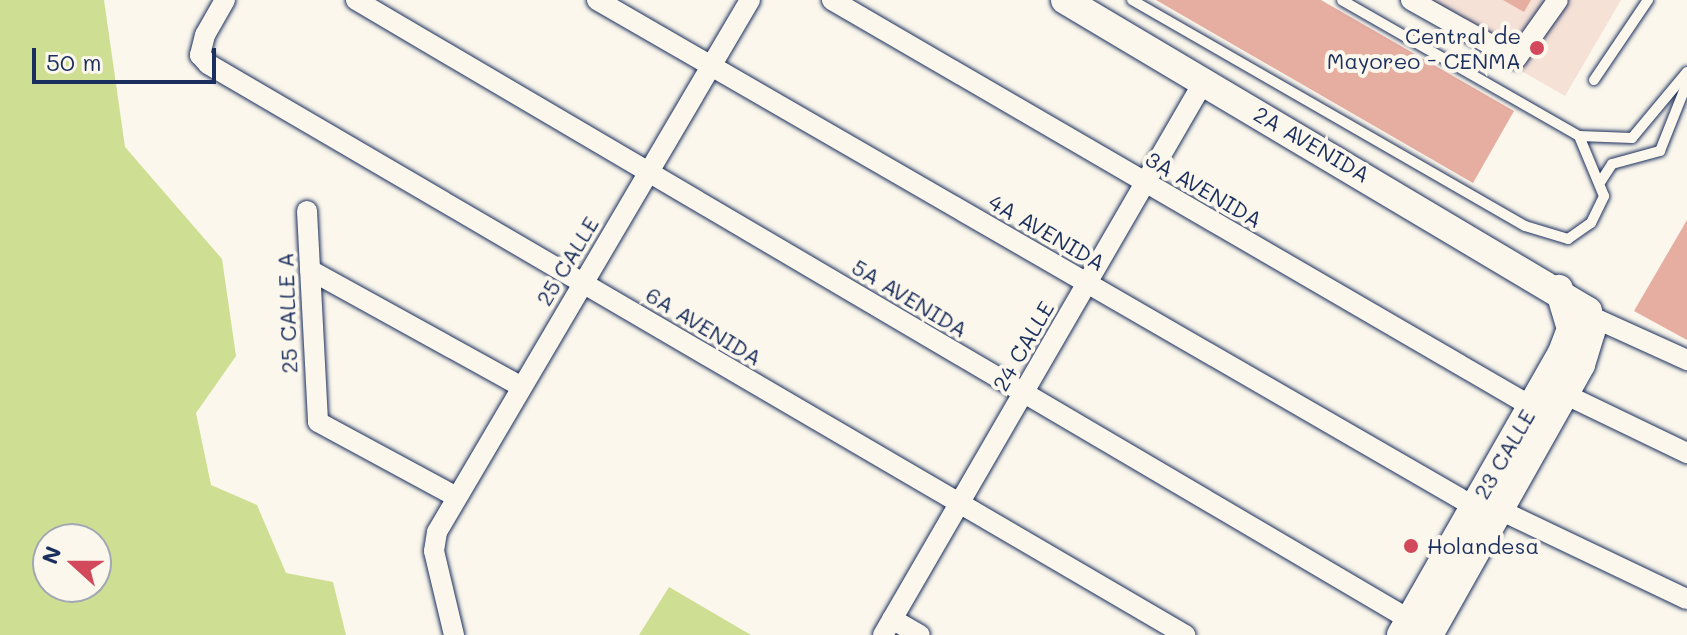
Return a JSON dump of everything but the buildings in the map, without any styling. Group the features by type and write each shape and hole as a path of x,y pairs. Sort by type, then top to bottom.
{"main road":[{"name":"2A AVENIDA","path":"1065,0 1572,303"},
{"name":"23 CALLE","path":"1422,631 1486,508 1549,401 1588,346 1572,303"}],"street":[{"name":"6A AVENIDA","path":"225,0 200,55 958,505 1185,635"},
{"name":"5A AVENIDA","path":"356,0 1422,631"},
{"name":"4A AVENIDA","path":"597,0 1087,283 1486,508 1687,599"},
{"name":"25 CALLE","path":"454,635 434,551 455,496 518,385 584,282 750,0"},
{"name":"3A AVENIDA","path":"832,0 1145,182 1549,401 1687,453"},
{"path":"1411,0 1516,59 1558,0"},
{"name":"24 CALLE","path":"888,627 1204,81"},
{"name":"25 CALLE A","path":"307,211 314,413 328,428 455,496"},
{"path":"310,270 518,385"},
{"name":"2A AVENIDA","path":"1572,303 1687,360"},
{"path":"888,627 920,635"}],"lane":[{"path":"1132,0 1548,236 1568,239 1591,223 1604,196 1601,181 1579,136"},
{"path":"1342,0 1579,136 1607,143 1632,138 1687,72"},
{"path":"1594,80 1648,0"},
{"path":"1601,181 1612,164 1660,151 1687,83"}],"shaded area":[{"name":"Central de Mayoreo - CENMA","path":"1397,0 1621,0 1565,96"}],"green space":[{"path":"0,0 104,0 125,147 222,259 236,356 196,413 211,485 257,505 286,573 333,582 346,635 0,635"},
{"path":"669,587 751,635 639,635"}],"place":[{"name":"Central de Mayoreo - CENMA","path":"1537,48"},
{"name":"Holandesa","path":"1411,546"}]}
